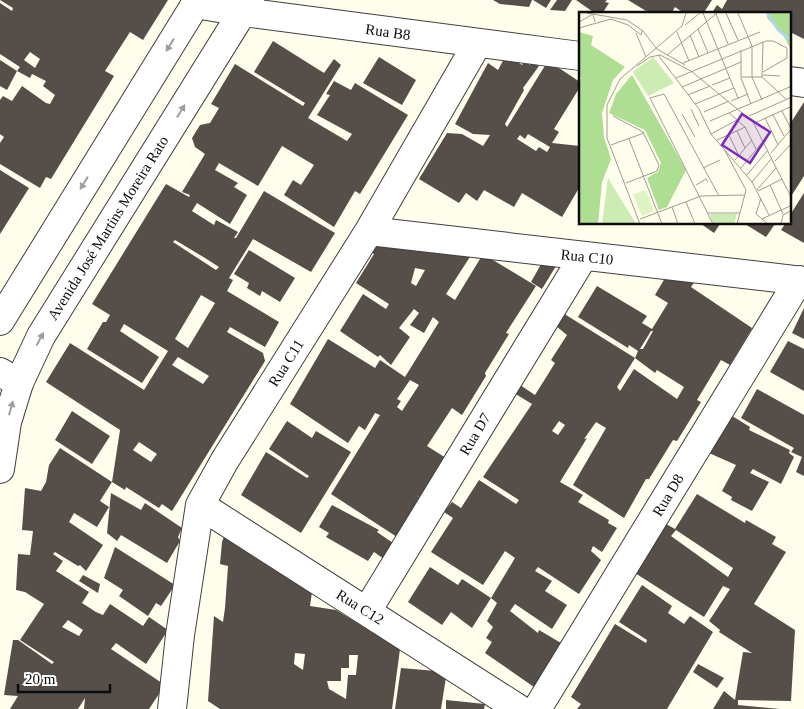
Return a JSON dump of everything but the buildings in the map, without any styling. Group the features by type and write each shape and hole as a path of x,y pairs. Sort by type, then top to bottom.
{"street":[{"name":"Rua B8","path":"196,2 246,6 477,44 579,56"},
{"path":"0,321 196,2"},
{"name":"Avenida José Martins Moreira Rato","path":"0,469 8,422 9,377 41,336 246,6"},
{"name":"Rua C11","path":"172,709 180,634 200,506 225,460 369,231 477,44"},
{"name":"Rua C10","path":"369,231 801,281"},
{"name":"Rua D7","path":"367,611 583,257"},
{"name":"Rua D8","path":"538,709 801,281"},
{"name":"Rua C12","path":"200,506 519,709"}]}
